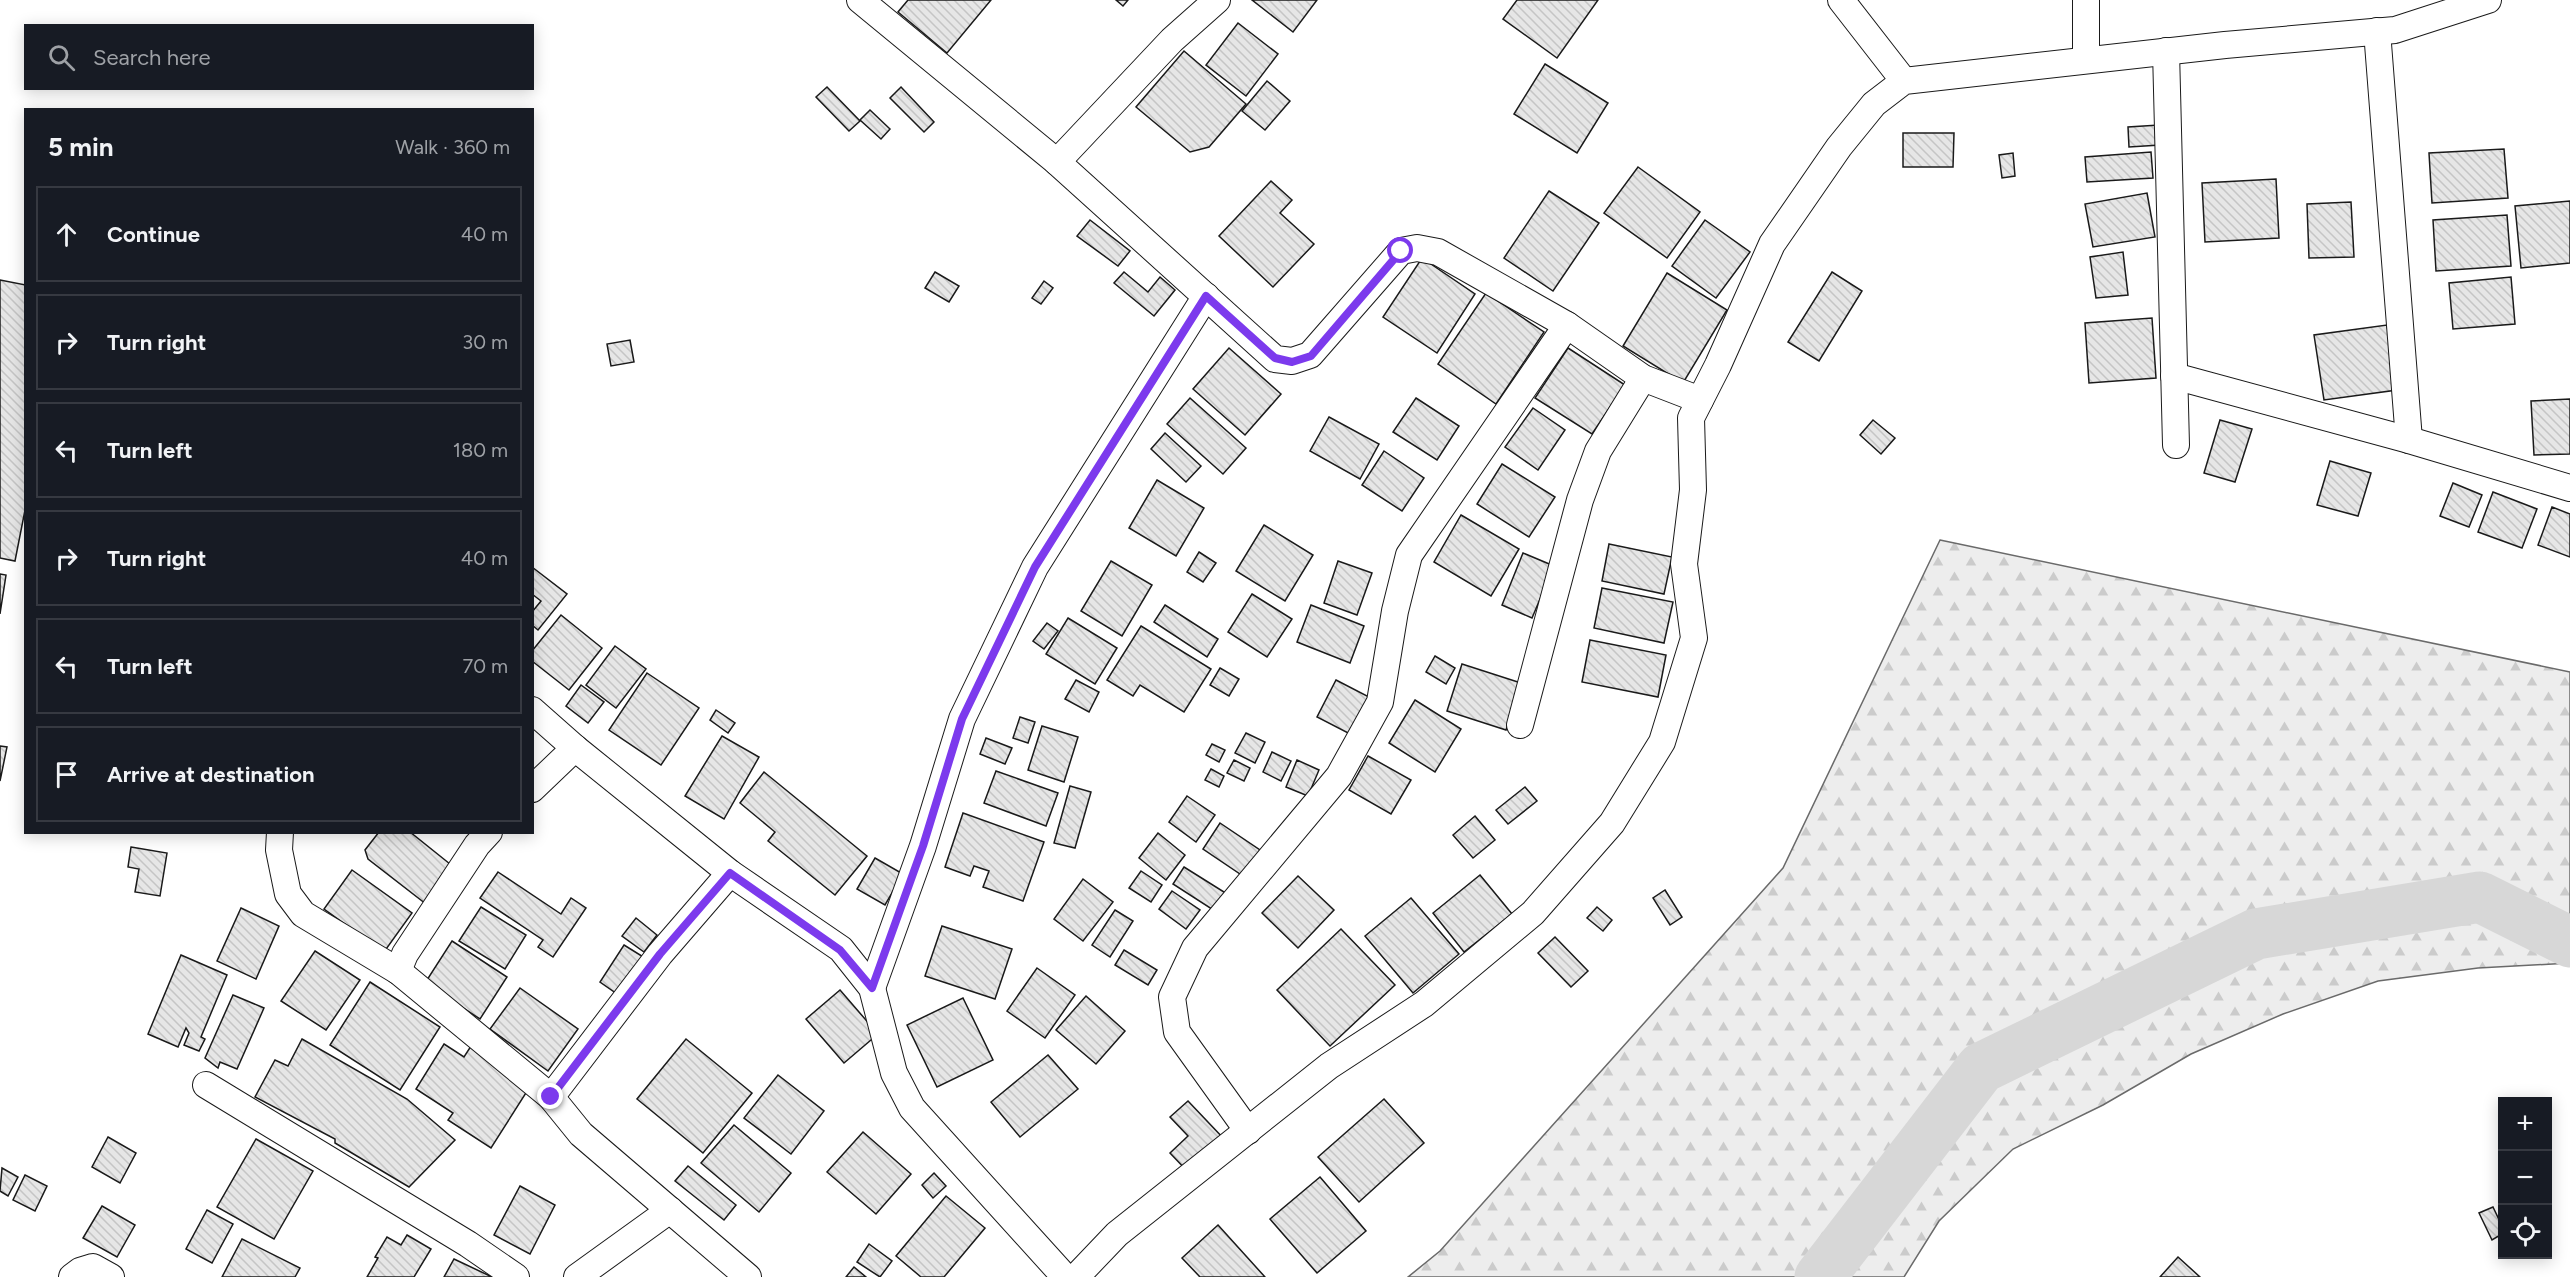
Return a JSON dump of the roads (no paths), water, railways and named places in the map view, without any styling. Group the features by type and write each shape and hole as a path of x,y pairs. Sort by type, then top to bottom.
{"street":[{"path":"860,0 1057,162 1275,358 1292,362 1311,356 1401,251 1417,248 1438,252 1567,325 1643,378 1700,400"},
{"path":"1057,162 1173,40 1217,0"},
{"path":"1841,0 1904,81"},
{"path":"2086,0 2086,60"},
{"path":"1076,1277 1117,1234 1329,1066 1424,1004 1533,913 1611,823 1662,742 1694,638 1684,564 1692,490 1691,418 1772,244 1839,147 1874,104 1904,81 2166,51 2395,30 2488,0"},
{"path":"2377,31 2409,441"},
{"path":"2166,51 2176,445"},
{"path":"872,988 923,846 962,719 1030,577 1206,296"},
{"path":"1248,1131 1177,1032 1172,997 1195,948 1339,776 1380,702 1395,610 1409,555 1567,325"},
{"path":"2174,376 2570,488"},
{"path":"1520,724 1580,500 1598,451 1643,378"},
{"path":"534,712 575,748 730,873 840,950 872,988 894,1072 912,1108 1065,1277"},
{"path":"534,787 575,748"},
{"path":"280,834 279,850 288,894 303,914 398,971 551,1097 580,1134 748,1277"},
{"path":"398,971 405,954 477,845 487,834"},
{"path":"551,1097 660,954 730,873"},
{"path":"206,1085 468,1244 516,1277"},
{"path":"577,1277 670,1210"},
{"path":"72,1277 80,1271 93,1267 111,1277"}],"waterway":[{"path":"1820,1277 1981,1068 2256,934 2480,897 2570,942"}]}
